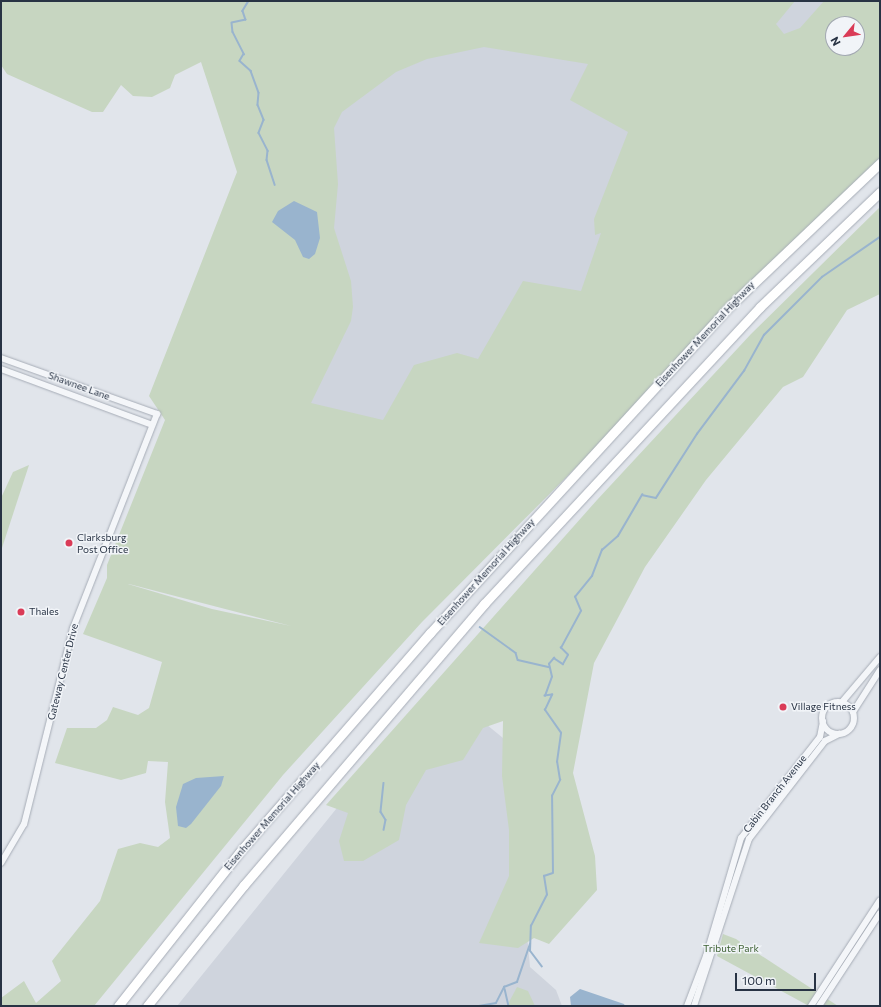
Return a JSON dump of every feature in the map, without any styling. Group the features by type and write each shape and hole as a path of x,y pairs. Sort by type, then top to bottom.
{"highway":[{"name":"Eisenhower Memorial Highway","path":"117,1006 243,848 568,482 731,305 880,163"},
{"name":"Eisenhower Memorial Highway","path":"148,1006 484,604 760,308 880,192"}],"street":[{"name":"Shawnee Lane","path":"1,358 157,414"},
{"name":"Shawnee Lane","path":"1,369 152,425"},
{"name":"Gateway Center Drive","path":"1,863 24,824 73,628 157,414"},
{"path":"880,657 842,702 826,708 823,722 827,729 839,734 851,728 853,712 880,670"},
{"path":"842,702 853,712"},
{"name":"Cabin Branch Avenue","path":"687,1006 706,956 741,838 820,737 823,722"},
{"name":"Cabin Branch Avenue","path":"694,1006 749,839 825,741 839,734"},
{"path":"811,1006 880,900"},
{"path":"819,1006 880,913"}],"shaded area":[{"path":"331,1 880,1 880,143 413,619 174,426"},
{"path":"437,684 519,751 521,871 530,967 556,990 562,1006 177,1006"}],"green space":[{"path":"1,1 795,1 776,24 784,34 800,28 824,1 880,1 880,162 422,622 283,775 94,1006 1,1006 1,998 24,981 36,1003 61,981 52,961 100,901 118,849 140,843 158,847 170,838 165,802 168,762 148,761 146,773 121,780 55,763 67,728 96,728 107,720 113,707 138,715 149,708 162,662 83,634 107,578 107,565 165,420 149,396 237,172 201,62 175,75 170,88 152,97 133,96 121,85 103,112 92,112 7,74 1,65","holes":["484,47 588,64 570,100 628,132 594,219 595,235 601,233 581,291 523,281 478,359 457,353 414,365 383,420 311,403 351,321 353,307 351,281 334,228 338,184 334,128 342,112 396,72 427,59","128,584 291,626 212,609"]},
{"path":"880,207 880,294 847,310 803,377 783,387 706,480 645,567 594,663 573,773 595,856 597,890 549,944 534,938 518,948 479,943 509,876 509,830 502,776 503,721 483,728 463,760 426,770 406,805 399,840 363,861 344,861 339,841 348,813 326,805 597,500 751,334"},
{"path":"29,465 1,551 1,498 13,472"},
{"name":"Tribute Park","path":"723,934 736,939 838,1006 809,1006 717,956"},
{"path":"517,987 528,991 535,1006 507,1006"}],"water":[{"path":"294,201 317,212 320,238 315,254 309,259 303,257 295,240 272,222 278,211"},
{"path":"224,776 221,786 191,824 186,828 178,826 176,807 183,784 196,778"},
{"path":"580,989 624,1004 625,1006 571,1006 570,997"}],"waterway":[{"path":"249,1 243,11 246,20 232,23 233,32 244,54 240,61 251,71 259,93 258,105 264,120 259,133 268,151 267,160 275,185"},
{"path":"542,967 530,951 531,926 547,895 544,876 553,873 552,796 560,780 557,762 561,733 545,710 552,695 545,696 552,677 549,664 554,658 563,664 568,655 561,648 581,611 575,597 592,576 602,550 618,536 642,495 656,498 697,434 744,371 764,335 822,277 880,237"},
{"path":"480,627 516,653 518,660 549,667"},
{"path":"384,783 381,812 386,820 384,830"},
{"path":"479,1006 496,1003 504,987 517,982 530,944"},
{"path":"505,989 509,1006"}],"place":[{"name":"Clarksburg Post Office","path":"69,543"},
{"name":"Thales","path":"21,612"},
{"name":"Village Fitness","path":"783,707"}]}
